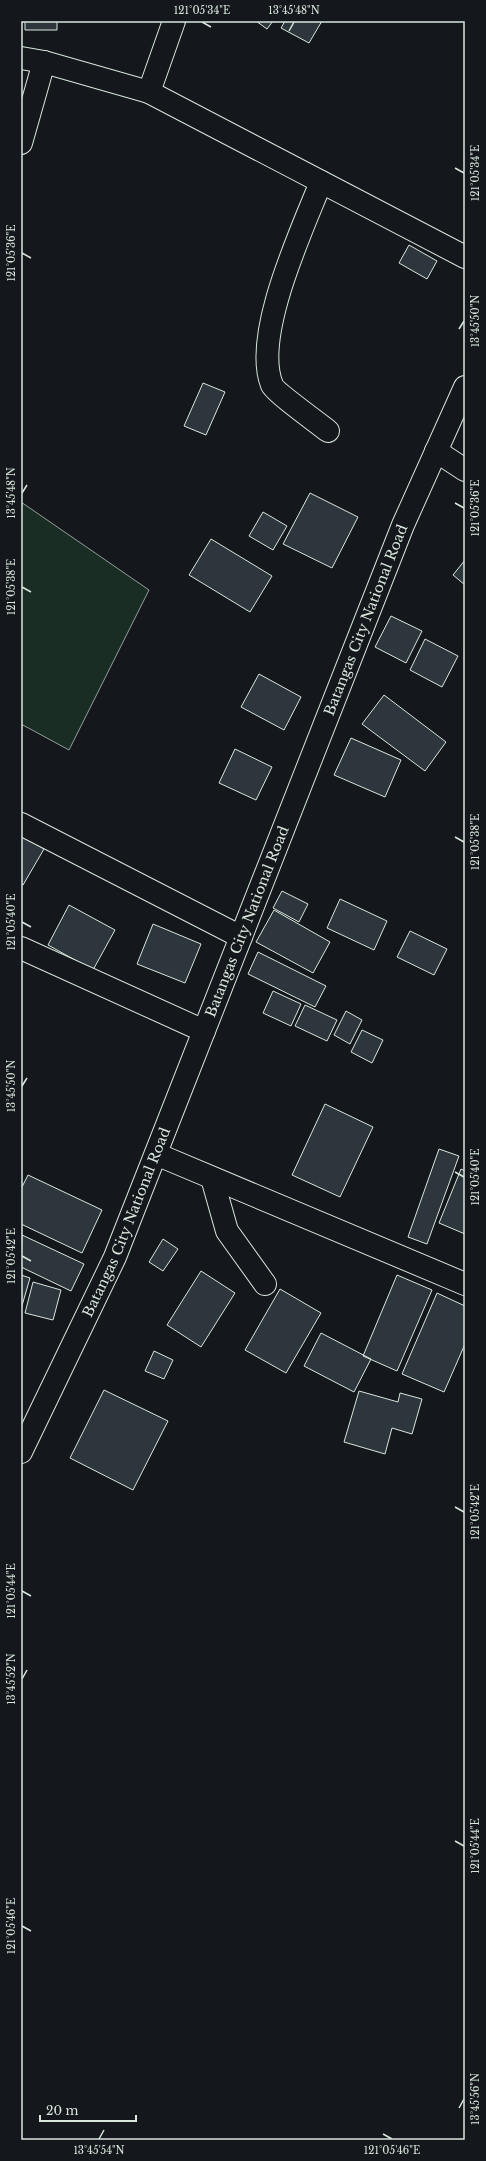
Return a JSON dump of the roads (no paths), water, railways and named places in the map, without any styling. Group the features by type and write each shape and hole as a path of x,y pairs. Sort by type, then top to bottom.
{"street":[{"path":"149,92 174,21"},
{"path":"21,58 44,62 149,92 465,257"},
{"path":"21,143 44,62"},
{"path":"321,182 276,296 266,362 272,386 328,431"},
{"name":"Batangas City National Road","path":"21,1452 116,1257 403,525 465,388"},
{"path":"436,451 465,470"},
{"path":"21,824 241,937"},
{"path":"21,948 204,1032"},
{"path":"156,1154 465,1284"},
{"path":"212,1178 227,1231 265,1284"}]}
